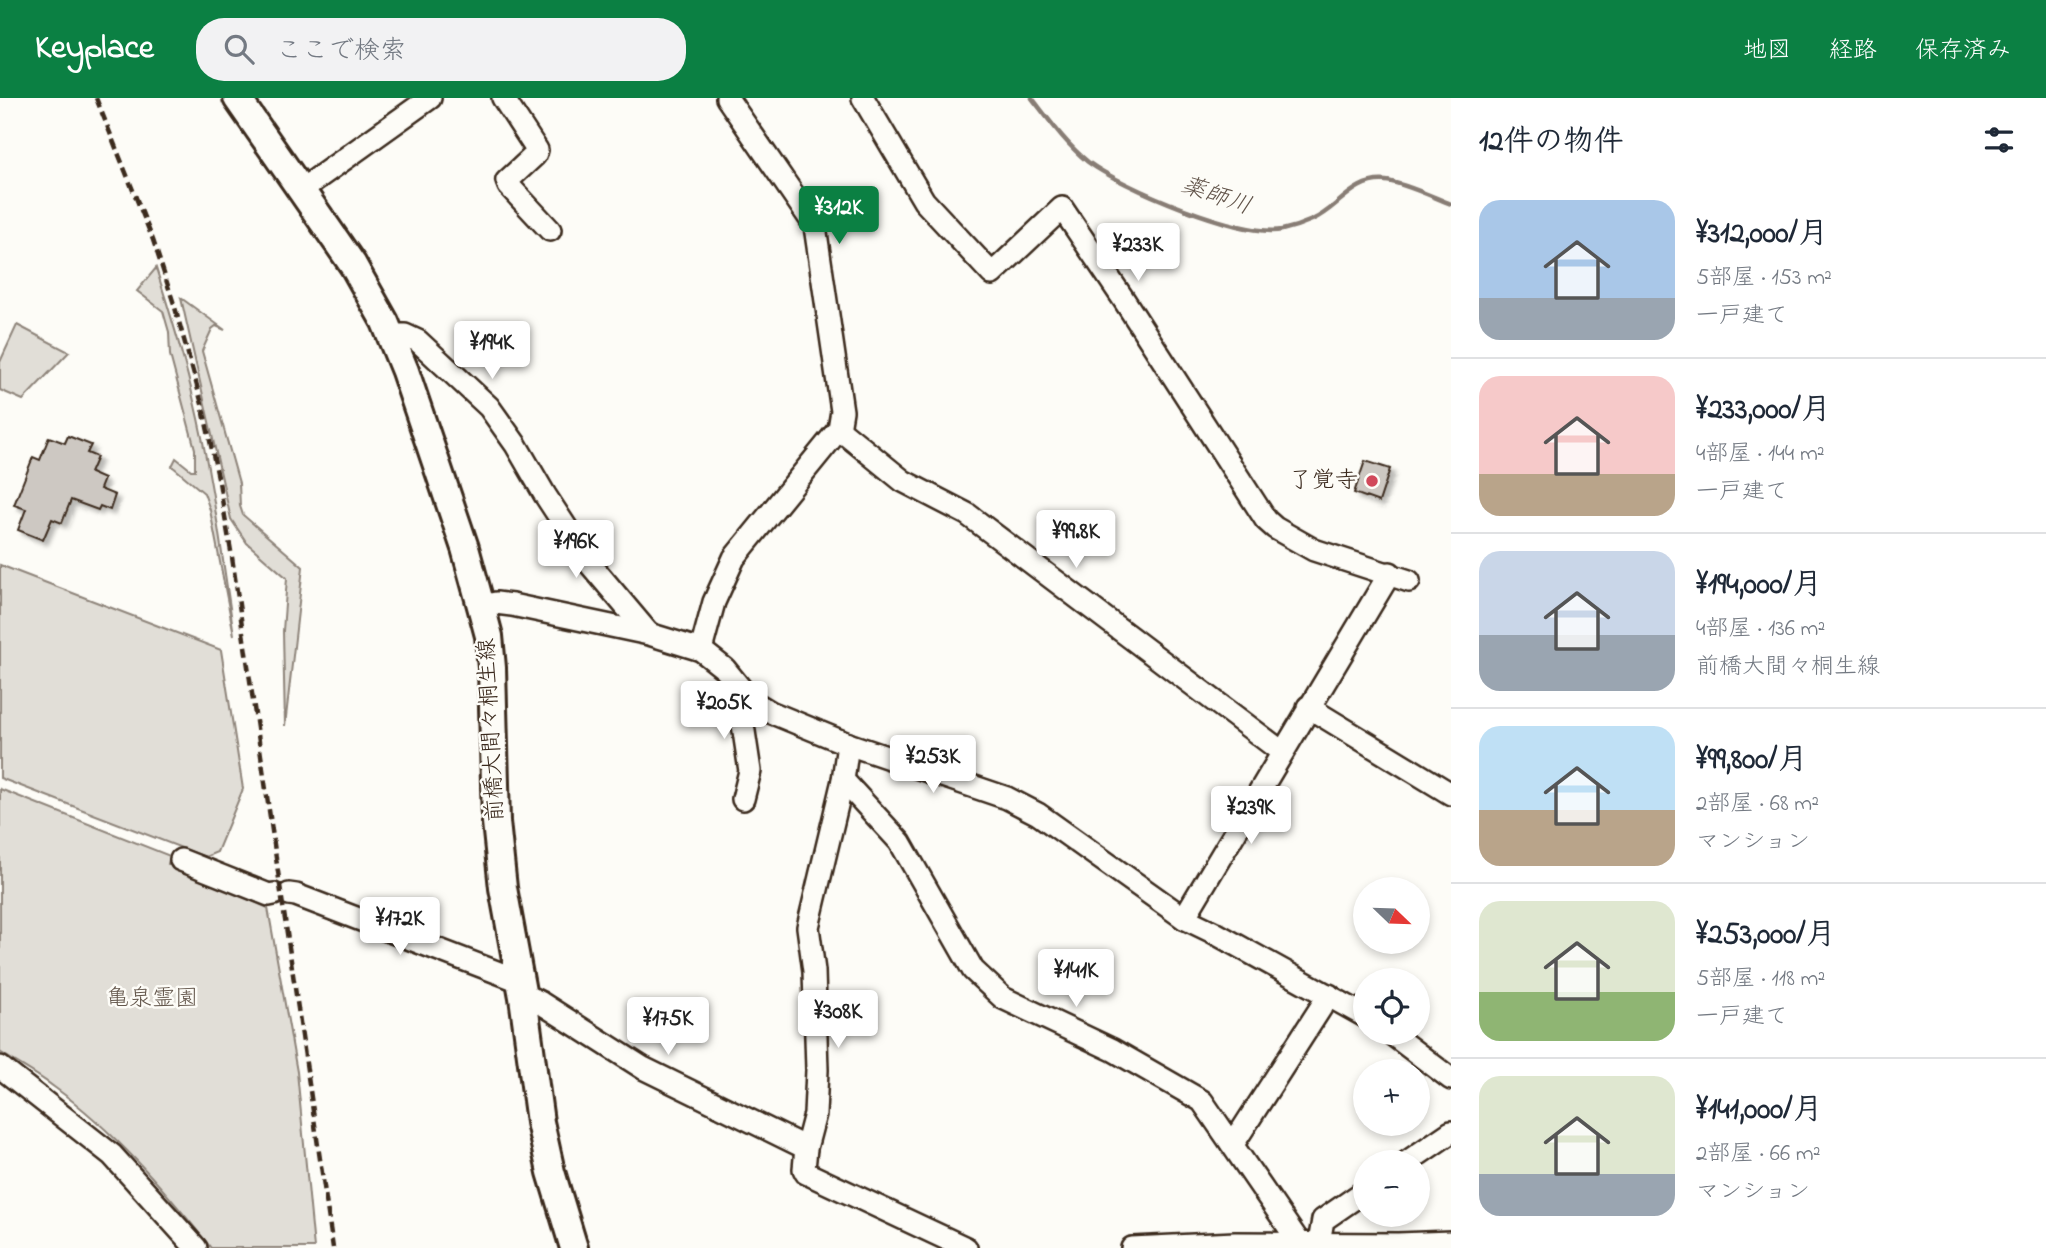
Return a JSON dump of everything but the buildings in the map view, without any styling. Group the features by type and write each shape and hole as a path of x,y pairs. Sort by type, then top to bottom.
{"main road":[{"name":"前橋大間々桐生線","path":"237,98 353,265 372,297 405,371 465,548 489,636 500,864 522,989 540,1122 551,1172 575,1248"}],"street":[{"path":"301,190 430,98"},
{"path":"503,98 537,149 535,155 507,181 509,187 550,230"},
{"path":"701,649 714,602 734,558 839,429 842,411 815,226 727,98"},
{"path":"863,98 924,201 992,274 1062,208 1266,520 1314,550 1399,577 1308,707 1184,918"},
{"path":"390,335 405,335 418,341 489,407 516,445 590,564 649,635"},
{"path":"839,429 903,481 967,514 1282,752"},
{"path":"481,606 496,603 512,605 701,649 725,669 750,700 770,712 848,744 1007,798 1031,811 1184,918 1353,1009"},
{"path":"736,683 750,771 743,799"},
{"path":"1308,707 1451,794"},
{"path":"848,744 843,780 807,927 814,971 817,1070 815,1114 806,1148 804,1169 806,1173 966,1248"},
{"path":"843,780 900,842 973,970 1003,998 1113,1050 1202,1101 1307,1244"},
{"path":"181,860 269,894 296,895 522,989 533,999 643,1068 806,1148"},
{"path":"1231,1143 1237,1138 1329,995"},
{"path":"1406,1045 1451,1079"},
{"path":"0,1067 112,1155 197,1248"},
{"path":"1425,1150 1451,1132"},
{"path":"1307,1244 1323,1220 1353,1199"},
{"path":"1132,1248 1235,1243 1451,1242"}],"green space":[{"path":"156,268 185,364 200,426 234,635 210,510 204,493 172,466 176,458 191,470 195,470 195,449 170,355 169,332 163,311 137,291"},
{"path":"181,298 225,330 216,326 212,329 202,351 239,483 243,515 303,567 285,726 283,631 287,578 247,543 231,519"},
{"path":"17,325 69,352 23,400 0,390 0,362"},
{"path":"0,565 221,650 243,789 217,852 205,857 0,778"},
{"name":"亀泉霊園","path":"0,789 170,856 168,864 268,908 297,1072 314,1248 211,1248 157,1183 98,1123 48,1082 0,1052"}],"waterway":[{"name":"薬師川","path":"1032,98 1072,148 1104,172 1153,197 1239,226 1264,230 1282,230 1297,226 1321,215 1355,189 1374,181 1401,184 1451,204"}],"railway":[{"path":"96,98 153,240 174,304 202,404 219,482 333,1248"}],"place":[{"name":"了覚寺","path":"1372,481"}]}
